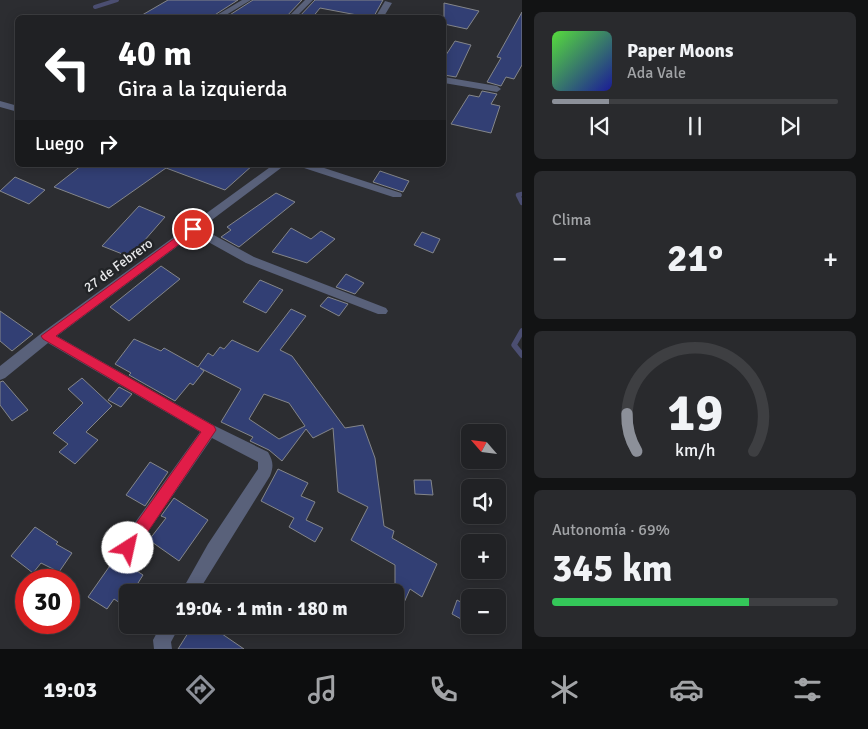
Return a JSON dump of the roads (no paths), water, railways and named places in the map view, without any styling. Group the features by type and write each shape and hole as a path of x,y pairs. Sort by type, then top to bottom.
{"street":[{"path":"220,15 246,0"},
{"path":"293,15 309,0"},
{"path":"381,15 388,3"},
{"path":"446,80 497,89"},
{"path":"0,104 15,108"},
{"name":"27 de Febrero","path":"0,374 47,336 277,167"},
{"path":"311,167 397,196"},
{"path":"193,229 206,235 208,240 234,253 382,311"},
{"path":"47,336 210,430 262,457 266,462 265,471 194,584"},
{"path":"128,548 210,430"},
{"path":"163,649 162,640 166,634"}],"waterway":[{"path":"95,7 117,0"},
{"path":"522,194 518,195 522,203"},
{"path":"522,331 514,345 522,355"}]}
